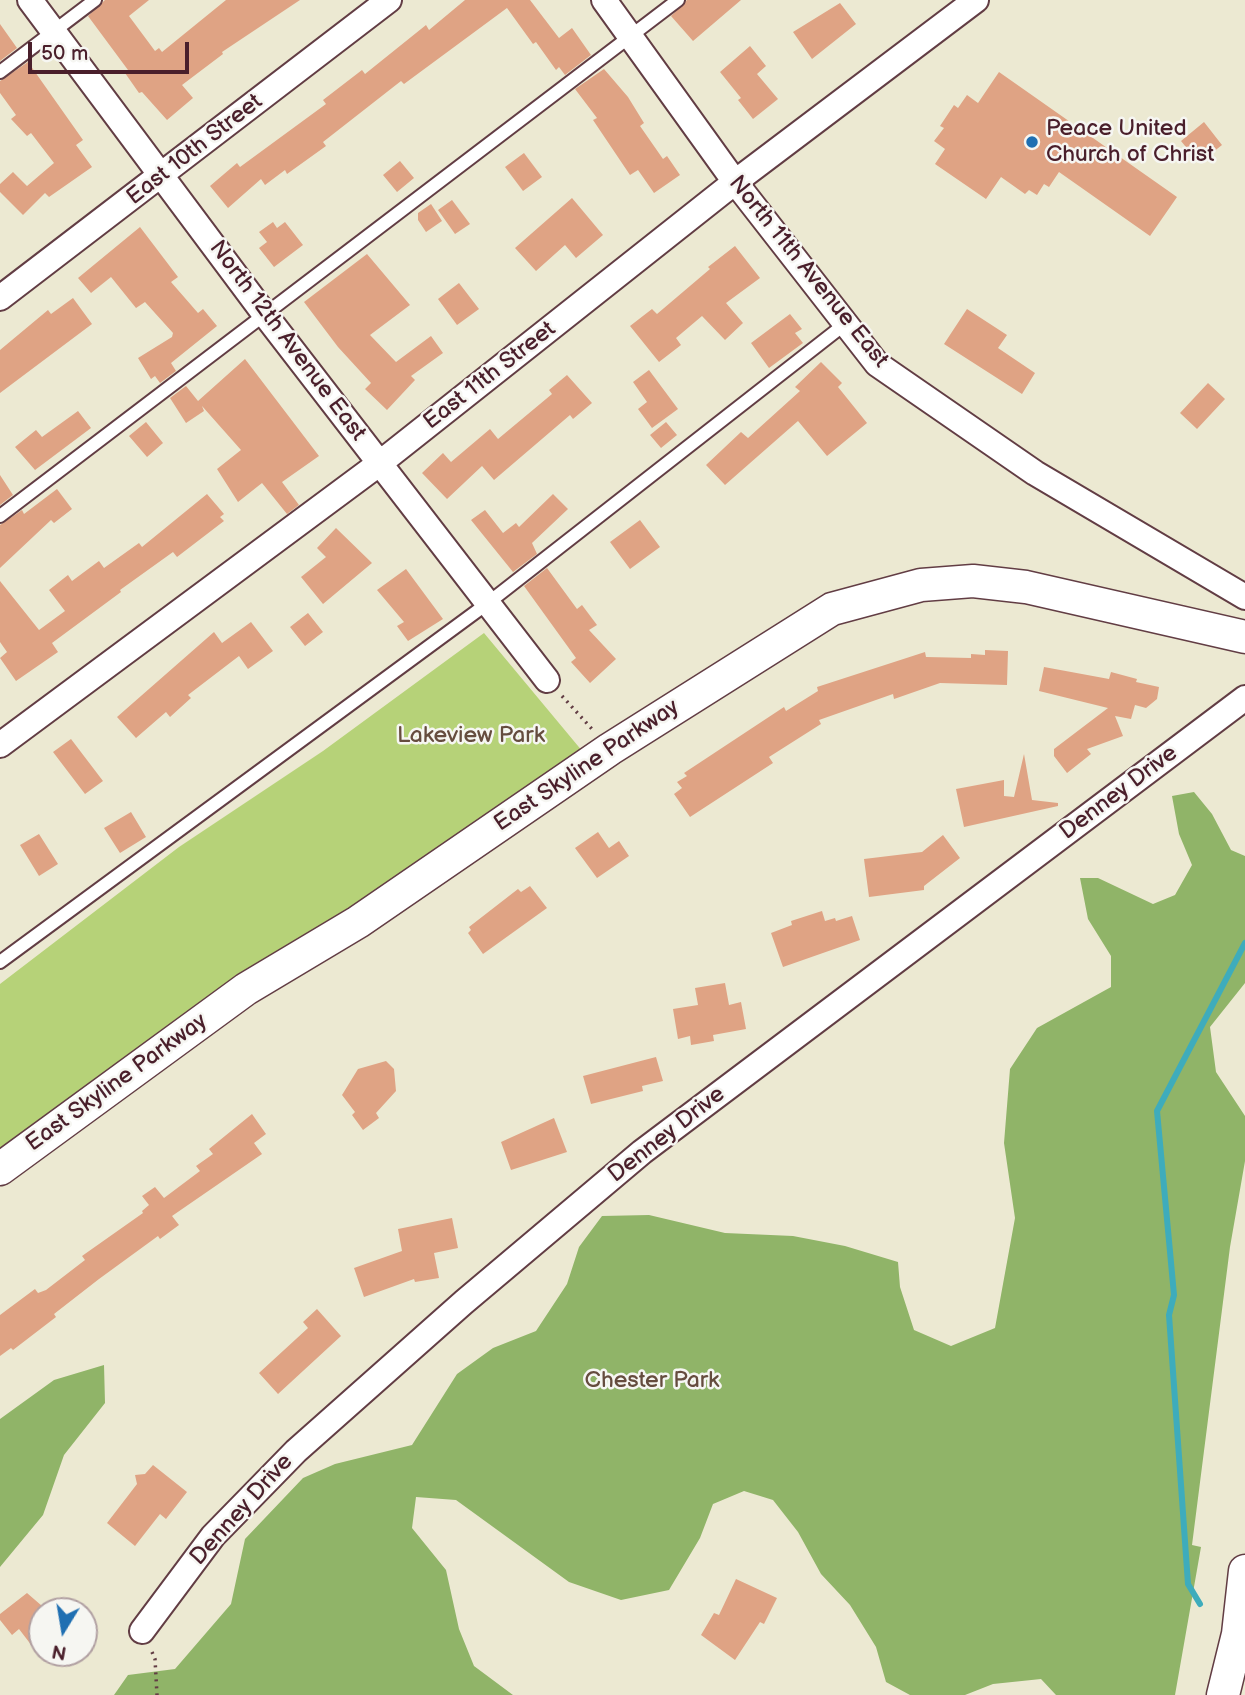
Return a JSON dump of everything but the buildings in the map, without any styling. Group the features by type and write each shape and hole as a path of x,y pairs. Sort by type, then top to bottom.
{"street":[{"name":"North 12th Avenue East","path":"30,0 267,316 547,680"},
{"name":"East 10th Street","path":"0,298 389,0"},
{"name":"North 11th Avenue East","path":"604,0 735,182 877,365 1035,473 1245,597"},
{"name":"East 11th Street","path":"5,731 380,463 735,182 976,0"},
{"name":"East Skyline Parkway","path":"0,1169 246,989 358,922 610,749 832,609 920,585 973,581 1026,587 1245,637"},
{"name":"Denney Drive","path":"142,1631 213,1536 296,1451 464,1302 642,1152 1245,698"},
{"path":"1223,1695 1242,1635 1245,1571"}],"lane":[{"path":"0,72 95,0"},
{"path":"0,516 267,316 678,0"},
{"path":"0,962 488,603 845,324"}],"path":[{"path":"547,680 610,749"},
{"path":"142,1631 155,1659 157,1695"}],"green space":[{"name":"Lakeview Park","path":"484,633 583,752 0,1153 0,984 179,847 323,751"},
{"name":"Chester Park","path":"1194,792 1212,814 1231,850 1245,856 1245,983 1210,1027 1216,1072 1245,1116 1245,1161 1230,1247 1192,1545 1201,1547 1175,1695 1056,1695 1041,1679 993,1684 965,1695 910,1695 886,1682 876,1647 850,1605 821,1574 798,1532 773,1500 744,1491 713,1504 700,1538 669,1590 621,1600 569,1582 456,1500 416,1497 412,1528 446,1570 459,1629 474,1666 513,1695 114,1695 128,1675 175,1669 231,1604 245,1539 303,1478 335,1464 412,1445 457,1374 493,1348 536,1331 567,1284 579,1247 602,1216 649,1215 725,1233 793,1236 845,1246 898,1262 900,1287 914,1330 951,1346 995,1328 1015,1218 1004,1143 1010,1069 1037,1028 1111,987 1111,956 1088,919 1080,878 1098,878 1153,904 1175,895 1192,865 1179,834 1172,796"},
{"path":"104,1365 105,1403 64,1455 43,1515 0,1567 0,1419 54,1380"}],"waterway":[{"path":"1200,1604 1188,1584 1169,1315 1174,1295 1157,1111 1245,943"}],"place":[{"name":"Peace United Church of Christ","path":"1032,142"}]}
